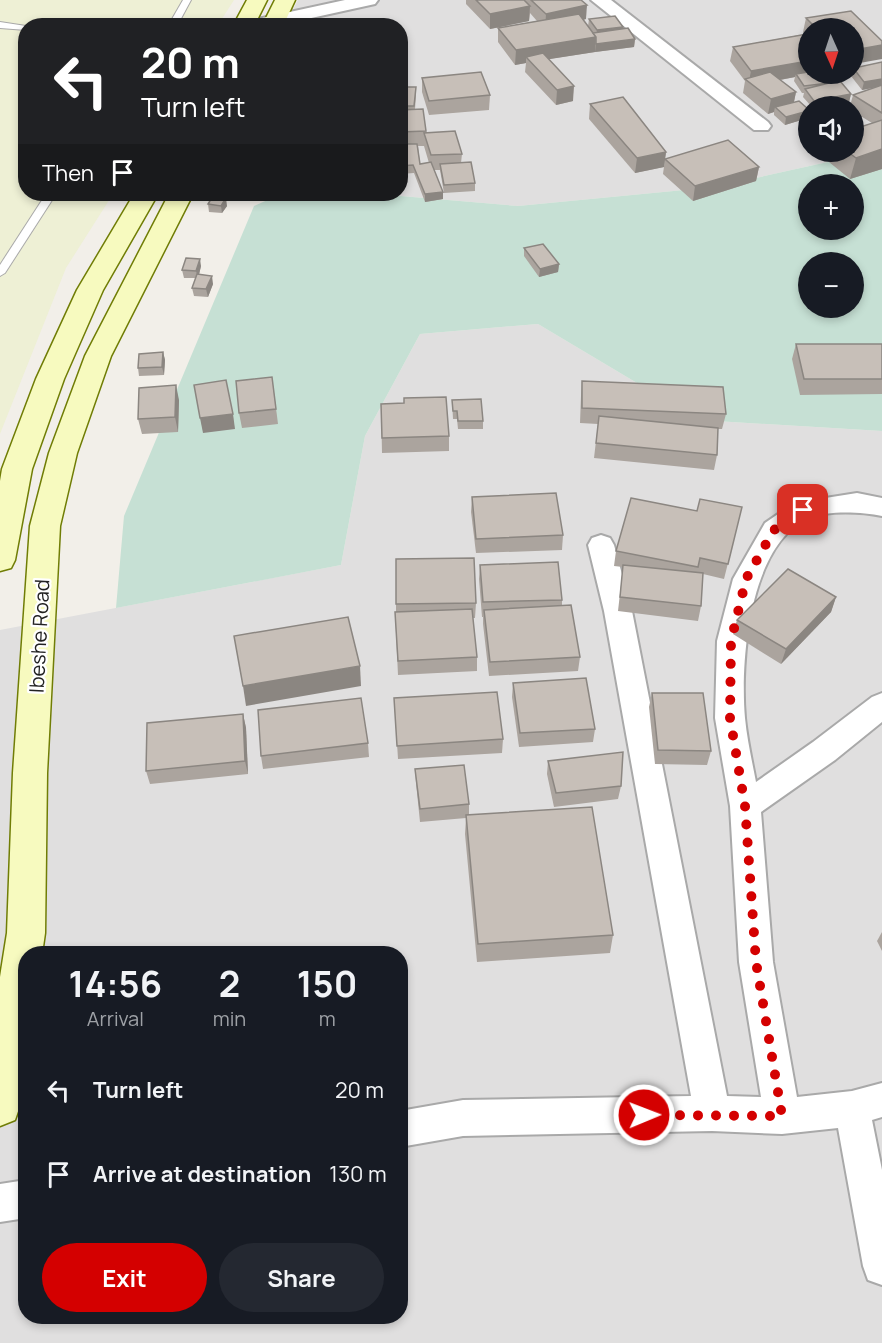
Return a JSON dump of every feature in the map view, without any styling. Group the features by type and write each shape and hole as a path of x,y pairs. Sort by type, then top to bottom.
{"main road":[{"path":"247,18 257,0"},
{"path":"276,18 285,0"},
{"path":"0,560 17,469 50,379 90,290 142,201"},
{"name":"Ibeshe Road","path":"24,946 30,773 45,526 63,453 98,356 177,201"},
{"name":"Ibeshe Road","path":"0,1106 18,986"}],"street":[{"path":"295,18 369,0"},
{"path":"600,0 761,126"},
{"path":"782,1116 756,962 745,806 730,718 731,641 746,579 774,530 803,510 857,502 882,507"},
{"path":"601,545 618,611 712,1113"},
{"path":"745,806 824,751 882,705"},
{"path":"408,1128 463,1118 712,1113 782,1116 867,1104 882,1266"},
{"path":"0,1203 18,1200"}],"lane":[{"path":"177,18 187,0"},
{"path":"0,25 18,27"},
{"path":"0,273 46,201"}],"shaded area":[{"path":"298,0 882,0 882,150 864,154 864,96 798,96 798,162 828,162 715,187 518,206 408,197 408,18 288,18"},
{"path":"538,324 699,420 882,431 882,1343 0,1343 0,630 341,565 365,436 420,334"}],"green space":[{"path":"0,0 234,0 222,18 18,18 18,201 109,201 66,268 0,434"},
{"path":"882,150 882,431 699,420 538,324 420,334 365,436 341,565 116,608 124,516 254,206 265,201 408,201 408,197 518,206 715,187 828,162 864,162 864,154"}],"building":[{"path":"476,0 524,0 530,6 490,14"},
{"path":"531,0 581,0 587,5 546,14"},
{"path":"851,11 858,18 806,18"},
{"path":"579,14 596,37 516,50 498,28"},
{"path":"615,16 623,27 597,30 589,19"},
{"path":"864,24 882,41 882,45 864,48"},
{"path":"628,28 635,39 596,44 596,37 593,33"},
{"path":"798,36 798,63 751,71 733,47"},
{"path":"543,53 574,86 557,90 526,57"},
{"path":"882,62 882,79 864,82 864,66"},
{"path":"481,72 490,95 429,101 422,78"},
{"path":"770,72 796,92 771,99 745,79"},
{"path":"825,84 843,84 851,94 810,96 805,89"},
{"path":"882,85 882,113 864,102 864,96 853,95"},
{"path":"408,87 416,87 414,106 408,106"},
{"path":"623,97 666,152 637,158 590,104"},
{"path":"798,101 798,114 786,117 775,107"},
{"path":"423,109 426,131 408,132 408,110"},
{"path":"882,120 882,149 864,155 864,126"},
{"path":"455,131 462,154 431,155 424,133"},
{"path":"728,140 759,167 695,186 665,159"},
{"path":"408,144 417,144 420,164 431,162 443,192 425,194 413,165 408,165"},
{"path":"471,162 475,183 444,185 440,164"},
{"path":"210,201 224,201 221,206 208,204"},
{"path":"543,244 559,264 540,269 524,248"},
{"path":"186,258 200,259 196,271 182,270"},
{"path":"197,274 212,276 206,289 192,288"},
{"path":"796,344 882,344 882,379 804,379"},
{"path":"163,352 162,367 138,368 139,354"},
{"path":"272,377 276,409 239,413 236,381"},
{"path":"226,380 233,414 200,418 194,385"},
{"path":"582,381 723,387 726,414 582,408"},
{"path":"176,385 175,417 138,419 139,388"},
{"path":"446,397 449,436 382,438 381,404 404,403 404,398"},
{"path":"481,399 483,421 458,421 457,411 453,411 452,400"},
{"path":"599,416 718,428 717,455 596,443"},
{"path":"556,493 563,535 476,539 472,497"},
{"path":"631,498 697,511 700,499 742,507 728,564 700,558 698,567 616,551"},
{"path":"474,558 476,603 396,604 396,559"},
{"path":"558,562 562,600 483,602 480,565"},
{"path":"623,565 703,573 701,606 620,597"},
{"path":"788,569 836,597 786,649 737,620"},
{"path":"571,605 580,657 490,662 484,610"},
{"path":"472,609 477,657 398,661 395,612"},
{"path":"348,617 360,666 243,686 234,636"},
{"path":"586,678 595,729 520,733 513,683"},
{"path":"497,692 503,739 397,746 394,698"},
{"path":"652,693 703,693 711,751 658,750"},
{"path":"361,698 368,743 261,756 258,710"},
{"path":"243,714 245,761 146,771 147,723"},
{"path":"623,752 621,786 556,793 548,761"},
{"path":"464,765 469,804 420,809 415,769"},
{"path":"592,807 613,935 478,944 466,815"}],"route":[{"path":"644,1115 712,1113 782,1116 756,962 745,806 730,718 731,641 746,579 774,530 803,510"}]}
